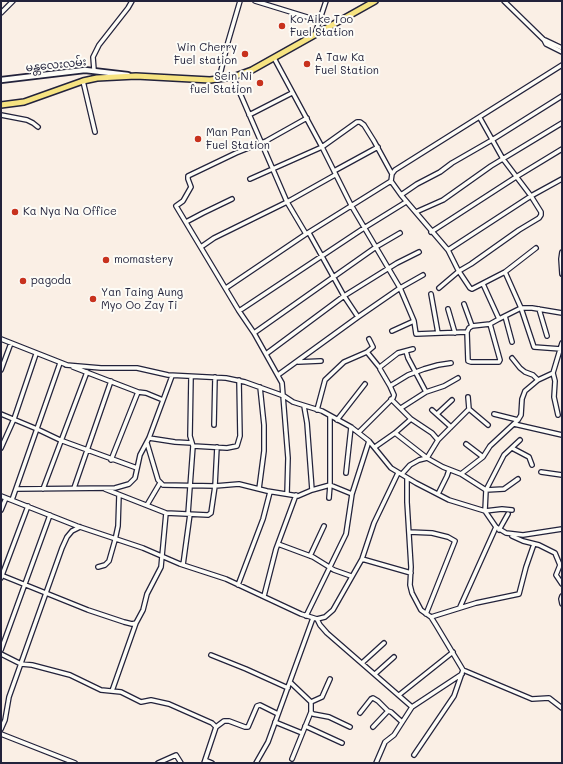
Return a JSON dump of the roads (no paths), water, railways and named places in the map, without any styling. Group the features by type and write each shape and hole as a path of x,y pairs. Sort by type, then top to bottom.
{"main road":[{"path":"1,105 24,102 83,81 97,78 136,76 210,80 243,74 375,1"},
{"name":"မန္တလေးလမ်း","path":"1,80 85,70 136,76"}],"street":[{"path":"1,13 13,1"},
{"path":"94,70 93,57 99,45 132,1"},
{"path":"219,79 240,1"},
{"path":"255,1 320,20"},
{"path":"315,35 326,1"},
{"path":"504,1 544,40 548,46 562,52"},
{"path":"544,40 562,48"},
{"path":"274,58 322,147 351,205 400,288 414,321 416,334 467,332"},
{"path":"536,248 505,272 472,289 459,271 448,250 400,195 391,181 392,174 395,170 480,118 562,65"},
{"path":"232,77 274,169 287,202 308,233 344,296 358,317"},
{"path":"83,81 95,132"},
{"path":"249,115 292,93"},
{"path":"400,195 440,172 452,163 562,96"},
{"path":"1,115 27,120 38,127"},
{"path":"287,494 288,458 282,383 254,333 239,311 176,206 183,201 191,187 188,176 261,143 306,118"},
{"path":"439,288 459,271 472,264 519,230 539,218 541,212 503,159 480,118"},
{"path":"250,179 322,147 357,122 364,125 378,147 392,174"},
{"path":"416,212 443,200 503,159 562,123"},
{"path":"201,247 214,238 287,202 378,147"},
{"path":"432,232 562,149"},
{"path":"448,250 530,196 562,179"},
{"path":"226,288 351,205 391,181"},
{"path":"186,222 203,212 232,199"},
{"path":"239,311 406,202"},
{"path":"254,333 376,247 400,233"},
{"path":"266,354 344,296 388,268 419,252"},
{"path":"562,252 560,259 562,274"},
{"path":"505,272 521,308 534,347 561,349"},
{"path":"278,375 400,288 423,276"},
{"path":"482,284 499,319"},
{"path":"431,294 438,333"},
{"path":"464,304 472,326"},
{"path":"490,324 500,360 499,362 468,361 467,332 472,326 490,324 521,308 562,313"},
{"path":"448,309 455,333"},
{"path":"539,310 547,336"},
{"path":"505,316 512,342"},
{"path":"392,331 414,321"},
{"path":"1,339 60,364 101,368 137,368 172,376 215,377 239,380 284,396 293,402 317,410 351,427 359,432 375,447 391,468 449,500 485,511 502,509 512,510"},
{"path":"317,410 325,380 344,362 367,352 373,347 369,339"},
{"path":"558,415 554,397 555,381 552,373 562,343"},
{"path":"1,370 11,344"},
{"path":"380,368 398,353 413,349"},
{"path":"406,351 408,358 426,392"},
{"path":"359,432 394,395 380,368 367,352"},
{"path":"1,448 14,419 36,354"},
{"path":"512,358 520,368 533,375 538,380"},
{"path":"296,362 322,361"},
{"path":"390,386 416,372 433,366 451,363"},
{"path":"12,500 60,364"},
{"path":"66,365 163,400"},
{"path":"43,489 87,372"},
{"path":"461,474 483,457 490,446 518,420 521,415 522,399 525,391 538,380 552,373"},
{"path":"16,489 115,488 129,484 135,478 140,456 149,438 172,376"},
{"path":"183,565 191,486 191,377"},
{"path":"214,426 215,377"},
{"path":"401,408 426,392 444,386 458,378"},
{"path":"149,438 217,448 237,446 240,436 239,380"},
{"path":"74,488 111,381"},
{"path":"337,420 365,384"},
{"path":"259,490 264,451 264,425 260,388"},
{"path":"111,460 138,392"},
{"path":"468,397 469,409 488,425"},
{"path":"391,399 411,419 438,440"},
{"path":"437,414 452,400"},
{"path":"304,406 307,423 312,490"},
{"path":"1,496 115,540 162,555 183,565 264,596 306,616 317,619 325,617 333,610 362,559 374,523 400,473 410,465 427,458 438,440 469,409"},
{"path":"432,410 451,427"},
{"path":"1,414 87,451 137,468"},
{"path":"494,414 518,420"},
{"path":"329,498 330,416"},
{"path":"375,447 395,433 411,419"},
{"path":"514,424 562,435"},
{"path":"346,473 351,427"},
{"path":"395,433 427,458 449,470 461,474 486,490 504,489 518,479"},
{"path":"520,440 504,455 486,490 485,511 498,528 506,533 556,554 560,565 556,575 562,584"},
{"path":"306,616 346,534 352,494 369,441"},
{"path":"147,443 160,484"},
{"path":"466,444 483,457"},
{"path":"103,488 166,513 211,514 217,448"},
{"path":"512,448 529,457 532,465"},
{"path":"438,494 449,470"},
{"path":"541,472 562,475"},
{"path":"407,478 411,573 410,585 412,593 421,610 431,617 463,671 532,699 549,698 562,708"},
{"path":"160,484 214,486 239,484 259,490 298,496 330,485 352,494"},
{"path":"147,505 160,484"},
{"path":"238,585 263,519 270,492"},
{"path":"98,567 105,565 109,561 118,526 119,495"},
{"path":"264,596 278,544 296,495"},
{"path":"1,510 6,498"},
{"path":"28,506 1,576 88,610 124,622 132,624 136,623"},
{"path":"112,691 136,623 143,610 147,594 161,567 166,513"},
{"path":"460,607 498,528 508,514"},
{"path":"1,650 50,515"},
{"path":"310,556 324,526"},
{"path":"1,729 5,720 9,697 62,548 67,537 72,531 80,527"},
{"path":"506,533 523,535 562,530"},
{"path":"409,532 432,533 448,537 456,541 426,614"},
{"path":"278,544 310,556 351,576"},
{"path":"431,617 460,607 519,594 534,544"},
{"path":"362,559 411,573"},
{"path":"562,596 562,604"},
{"path":"256,763 268,742 312,618"},
{"path":"317,619 327,633 412,707"},
{"path":"362,663 384,643"},
{"path":"399,695 453,652"},
{"path":"1,654 21,664 32,665 70,674 101,690 121,692 141,702 151,700 169,704 212,723 216,727"},
{"path":"211,655 288,688"},
{"path":"375,674 394,657"},
{"path":"376,763 385,742 394,735 412,707 463,671"},
{"path":"414,755 454,696 463,671"},
{"path":"311,702 322,697 330,680"},
{"path":"290,682 311,702 312,705 311,712 292,759"},
{"path":"360,713 373,698 402,722"},
{"path":"212,763 204,762 216,727 224,721 229,721 245,727 248,726 257,706 260,705 278,714"},
{"path":"373,727 388,711"},
{"path":"311,712 316,715 329,717 350,727"},
{"path":"275,722 302,733"},
{"path":"305,726 342,743"},
{"path":"1,734 75,763"},
{"path":"158,763 176,755 181,763"}],"place":[{"name":"Ko Aike Too Fuel Station","path":"282,26"},
{"name":"Win Cherry Fuel station","path":"245,54"},
{"name":"A Taw Ka Fuel Station","path":"307,64"},
{"name":"Sein Ni fuel Station","path":"260,83"},
{"name":"Man Pan Fuel Station","path":"198,139"},
{"name":"Ka Nya Na Office","path":"15,212"},
{"name":"momastery","path":"106,260"},
{"name":"pagoda","path":"23,281"},
{"name":"Yan Taing Aung Myo Oo Zay Ti","path":"93,299"}]}
